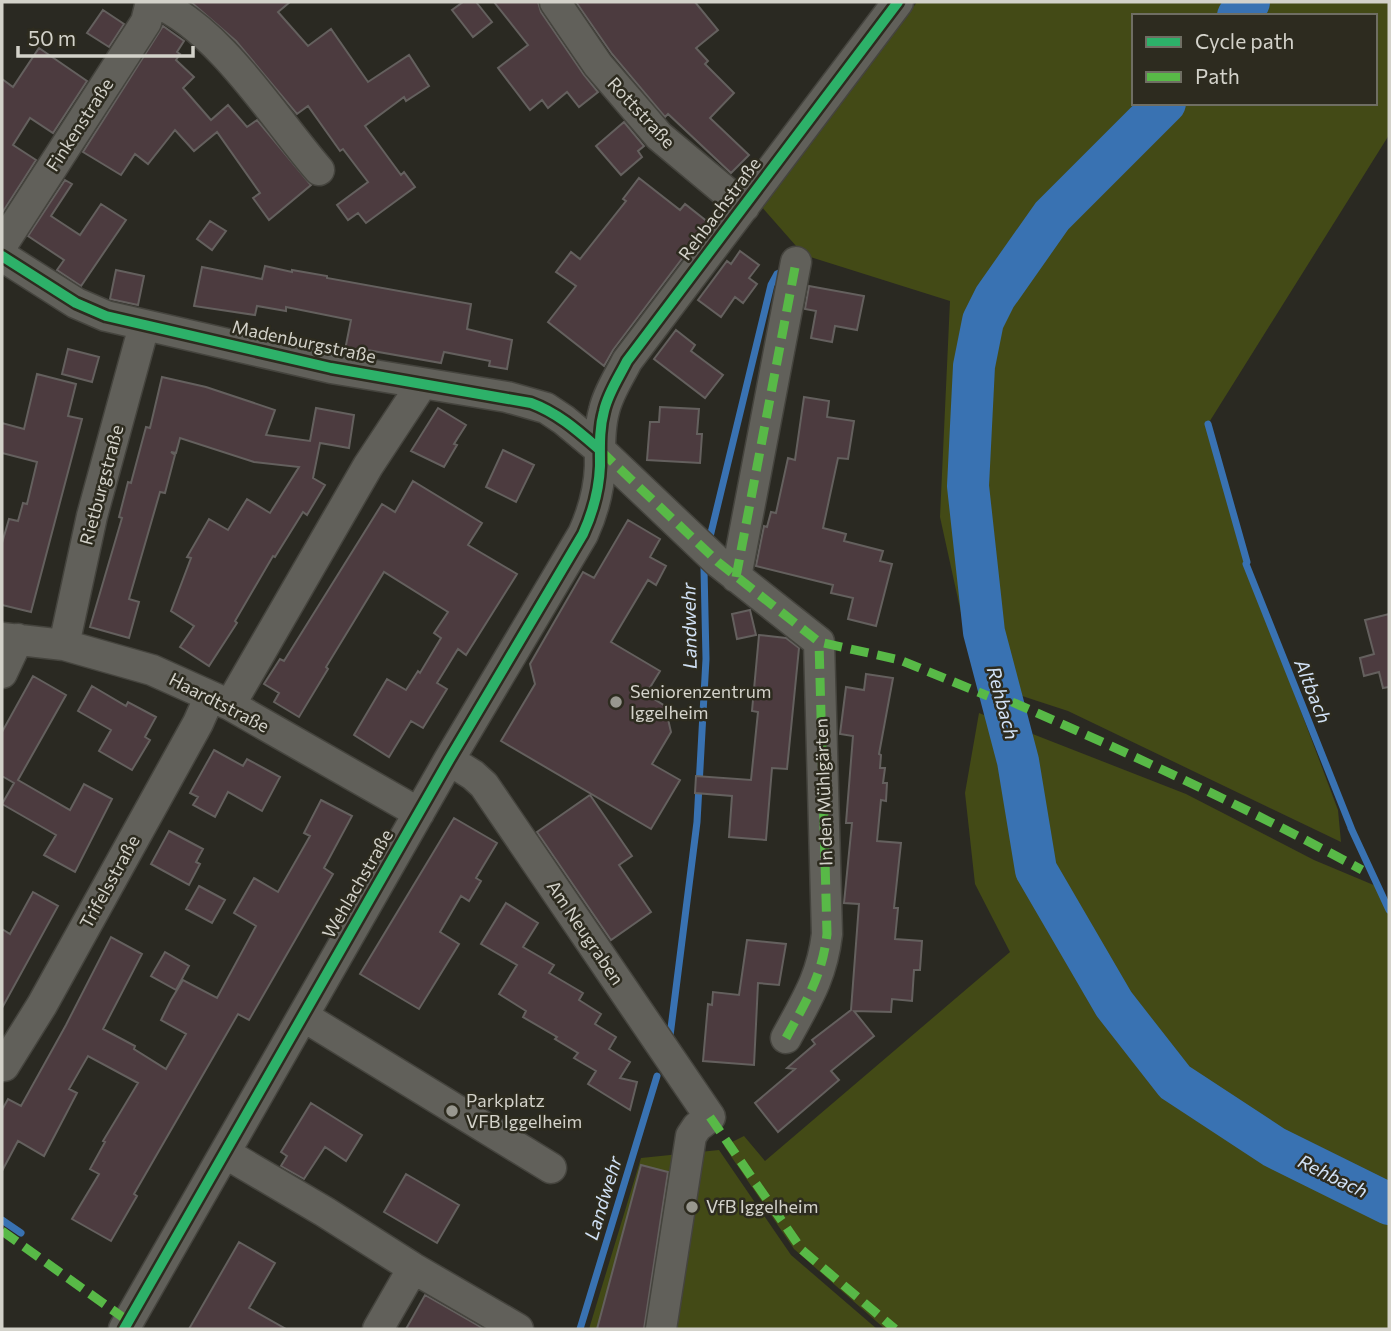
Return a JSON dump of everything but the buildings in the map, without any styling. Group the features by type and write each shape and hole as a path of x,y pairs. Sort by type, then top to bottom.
{"street":[{"path":"153,2 183,17 208,39 319,170"},
{"name":"Finkenstraße","path":"2,245 146,22 153,2"},
{"name":"Rottstraße","path":"555,2 598,65 659,136 744,207"},
{"name":"Rehbachstraße","path":"600,450 604,410 611,390 627,361 898,2"},
{"name":"Madenburgstraße","path":"2,256 76,303 106,316 331,368 507,397 539,405 564,420 600,450"},
{"path":"719,562 796,262"},
{"name":"Rietburgstraße","path":"64,645 92,516 123,411 144,326"},
{"name":"Trifelsstraße","path":"4,1066 42,1005 198,723 220,700 422,384"},
{"name":"In den Mühlgärten","path":"600,450 719,562 818,642 827,934 818,978 786,1038"},
{"name":"Wehlachstraße","path":"124,1329 449,760 583,534 594,508 600,450"},
{"path":"2,673 10,639"},
{"name":"Haardtstraße","path":"10,639 64,645 152,670 220,700 419,813"},
{"name":"Am Neugraben","path":"449,760 484,785 710,1117 697,1127 691,1136 661,1329"},
{"path":"303,1016 551,1168"},
{"path":"225,1153 518,1329"},
{"path":"379,1329 413,1268"}],"green space":[{"path":"917,2 1389,2 1389,135 1208,424 1246,565 1338,810 1341,842 1068,711 976,681 940,517 950,301 804,255 761,206"},
{"path":"979,713 1186,794 1314,860 1376,886 1389,913 1389,1329 885,1329 794,1249 724,1146 744,1136 765,1161 1010,952 975,884 965,793"},
{"name":"VfB Iggelheim","path":"719,1150 791,1255 877,1329 589,1329 641,1158"}],"waterway":[{"name":"Rehbach","path":"1240,14 1249,2"},
{"name":"Rehbach","path":"1163,105 1052,216 995,297 983,321 974,366 968,486 984,632 1018,761 1036,870 1114,1004 1175,1082 1274,1147 1389,1204"},
{"name":"Landwehr","path":"709,541 771,285 777,274 786,270"},
{"name":"Altbach","path":"1208,424 1247,562"},
{"name":"Landwehr","path":"670,1036 697,822 706,659 706,560"},
{"name":"Altbach","path":"1246,564 1352,830"},
{"name":"Altbach","path":"1351,828 1389,910"},
{"name":"Landwehr","path":"580,1329 657,1076"},
{"path":"2,1220 21,1233"}],"marked path":[{"path":"736,577 796,262"},
{"path":"600,450 718,562 819,642 900,660 988,696"},
{"path":"786,1038 817,976 827,934 819,642"},
{"path":"1012,702 1189,782 1362,870"},
{"path":"710,1117 802,1250 895,1329"},
{"path":"2,1231 128,1321"}],"cycle path":[{"path":"124,1329 449,760 583,534 593,509 598,484 604,411 627,361 898,2"},
{"path":"2,256 76,303 106,316 331,368 531,403 559,417 600,450"}],"place":[{"name":"Seniorenzentrum Iggelheim","path":"616,702"},
{"name":"Parkplatz VFB Iggelheim","path":"452,1111"},
{"name":"VfB Iggelheim","path":"692,1207"}]}
